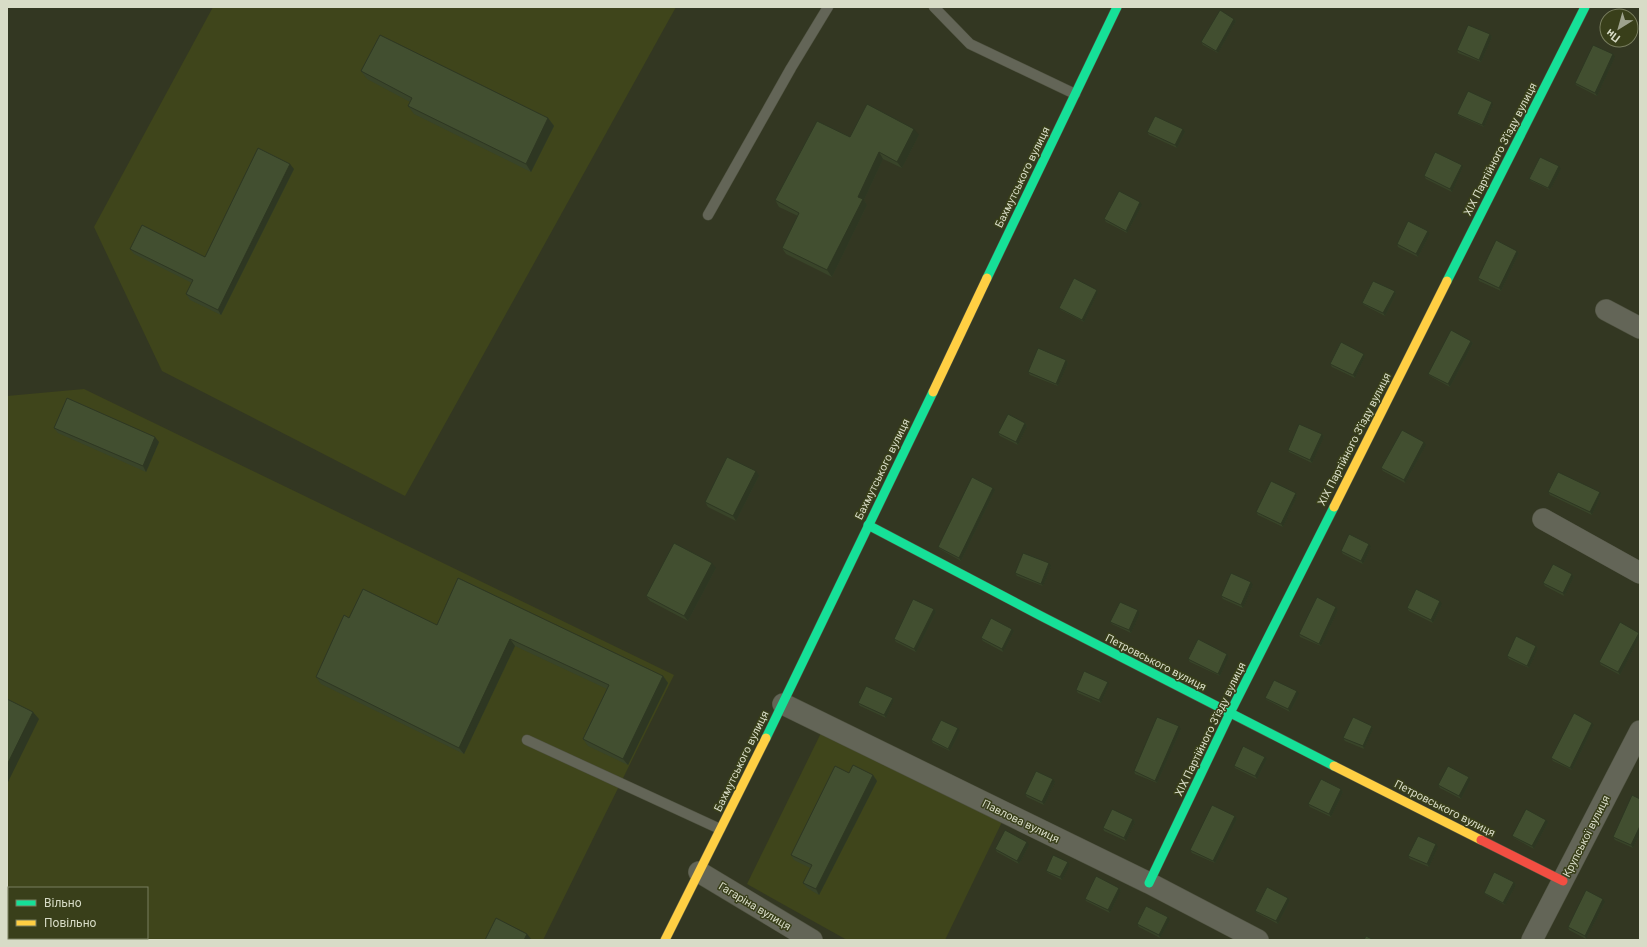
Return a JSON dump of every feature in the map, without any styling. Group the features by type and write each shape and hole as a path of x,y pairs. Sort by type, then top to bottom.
{"street":[{"name":"Бахмутського вулиця","path":"665,940 783,704 1117,7"},
{"name":"XIX Партійного З'їзду вулиця","path":"1149,883 1230,714 1585,7"},
{"path":"1606,310 1640,328"},
{"path":"1543,519 1640,573"},
{"name":"Петровського вулиця","path":"868,525 928,558 1230,714 1563,881"},
{"name":"Павлова вулиця","path":"783,704 1149,883 1258,940"},
{"name":"Крупської вулиця","path":"1532,940 1640,731"},
{"name":"Гагаріна вулиця","path":"699,872 812,940"}],"lane":[{"path":"708,215 828,7"},
{"path":"934,7 970,44 1075,94"},
{"path":"527,740 720,830"}],"shaded area":[{"path":"213,7 676,7 405,496 162,371 94,227"},
{"path":"84,389 674,675 543,940 98,940 95,939 148,939 148,887 8,887 7,900 7,396"},
{"path":"822,731 1002,822 945,940 847,940 747,884"}],"building":[{"path":"1220,10 1234,19 1216,51 1201,42"},
{"path":"1468,25 1490,34 1479,60 1457,50"},
{"path":"380,35 548,118 526,164 408,106 412,98 361,71"},
{"path":"1593,45 1613,54 1595,93 1575,83"},
{"path":"1468,91 1492,102 1482,125 1457,114"},
{"path":"867,104 914,129 897,162 879,152 858,197 863,199 827,270 782,248 799,213 775,200 817,121 850,137"},
{"path":"1155,116 1183,129 1175,145 1147,132"},
{"path":"258,148 290,164 218,310 186,294 193,280 130,249 142,225 205,257"},
{"path":"1435,152 1462,165 1450,189 1424,176"},
{"path":"1540,157 1559,166 1548,188 1529,179"},
{"path":"1119,191 1140,202 1126,231 1104,219"},
{"path":"1408,221 1428,231 1416,254 1397,244"},
{"path":"1496,240 1517,251 1499,288 1478,278"},
{"path":"1074,278 1097,290 1082,320 1059,308"},
{"path":"1373,281 1395,291 1383,313 1362,303"},
{"path":"1451,330 1471,341 1448,384 1428,374"},
{"path":"1341,342 1364,354 1353,375 1330,364"},
{"path":"1038,348 1066,360 1056,384 1028,372"},
{"path":"67,398 155,437 143,466 54,428"},
{"path":"1008,414 1025,423 1016,442 998,433"},
{"path":"1299,424 1322,434 1310,460 1288,450"},
{"path":"1402,430 1424,442 1404,480 1381,468"},
{"path":"727,457 756,471 733,516 705,502"},
{"path":"1558,472 1600,492 1590,512 1548,492"},
{"path":"972,477 993,488 959,558 938,547"},
{"path":"1271,481 1296,493 1281,524 1256,512"},
{"path":"1349,534 1369,544 1361,561 1341,551"},
{"path":"674,543 712,563 684,616 646,596"},
{"path":"1023,553 1049,563 1041,584 1015,573"},
{"path":"1553,564 1572,574 1563,593 1543,583"},
{"path":"1231,573 1251,582 1241,605 1221,596"},
{"path":"458,578 663,676 623,759 583,739 609,685 510,639 459,748 316,677 344,615 349,618 363,589 437,625"},
{"path":"1416,589 1440,601 1431,620 1407,608"},
{"path":"1317,597 1336,607 1319,644 1299,634"},
{"path":"913,599 934,609 914,649 894,639"},
{"path":"1120,602 1138,610 1129,630 1110,622"},
{"path":"991,618 1012,629 1002,649 981,638"},
{"path":"1620,622 1639,633 1618,672 1599,662"},
{"path":"1516,636 1536,646 1527,666 1507,656"},
{"path":"1198,639 1227,654 1218,674 1188,659"},
{"path":"1084,671 1108,682 1099,700 1076,690"},
{"path":"1274,680 1297,691 1288,709 1265,698"},
{"path":"866,686 893,698 884,715 858,703"},
{"path":"7,699 33,712 7,765"},
{"path":"1574,713 1592,723 1570,768 1551,758"},
{"path":"1157,717 1179,726 1155,781 1134,771"},
{"path":"1353,717 1372,726 1363,746 1343,738"},
{"path":"941,720 958,728 948,749 931,740"},
{"path":"1243,746 1265,757 1255,776 1234,766"},
{"path":"853,765 873,775 816,889 803,883 812,865 791,855 835,766 849,773"},
{"path":"1448,766 1469,777 1459,796 1438,785"},
{"path":"1036,771 1053,779 1042,802 1025,794"},
{"path":"1321,779 1341,789 1329,814 1308,804"},
{"path":"1632,795 1640,799 1640,826 1631,845 1613,837"},
{"path":"1212,805 1235,816 1213,861 1190,850"},
{"path":"1112,809 1133,819 1124,838 1103,828"},
{"path":"1526,809 1546,820 1532,846 1512,836"},
{"path":"1005,830 1027,842 1017,861 995,849"},
{"path":"1418,836 1436,844 1427,864 1408,856"},
{"path":"1053,855 1068,862 1060,877 1046,871"},
{"path":"1494,872 1514,882 1503,903 1484,893"},
{"path":"1096,876 1119,888 1108,910 1085,899"},
{"path":"1267,887 1288,898 1276,921 1255,911"},
{"path":"1586,890 1603,899 1585,936 1568,927"},
{"path":"1146,906 1168,917 1159,935 1137,924"},
{"path":"496,918 527,934 524,940 485,940"},
{"path":"1366,936 1374,940 1364,940"}],"traffic: fast":[{"path":"987,278 1117,7"},
{"path":"1447,281 1585,7"},
{"path":"766,738 933,392"},
{"path":"1149,883 1230,713 1334,507"},
{"path":"868,525 1041,616 1334,766"}],"traffic: slow":[{"path":"933,392 987,278"},
{"path":"1334,507 1447,281"},
{"path":"665,940 766,738"},
{"path":"1334,766 1481,840"}],"traffic: jam":[{"path":"1481,840 1563,881"}]}
